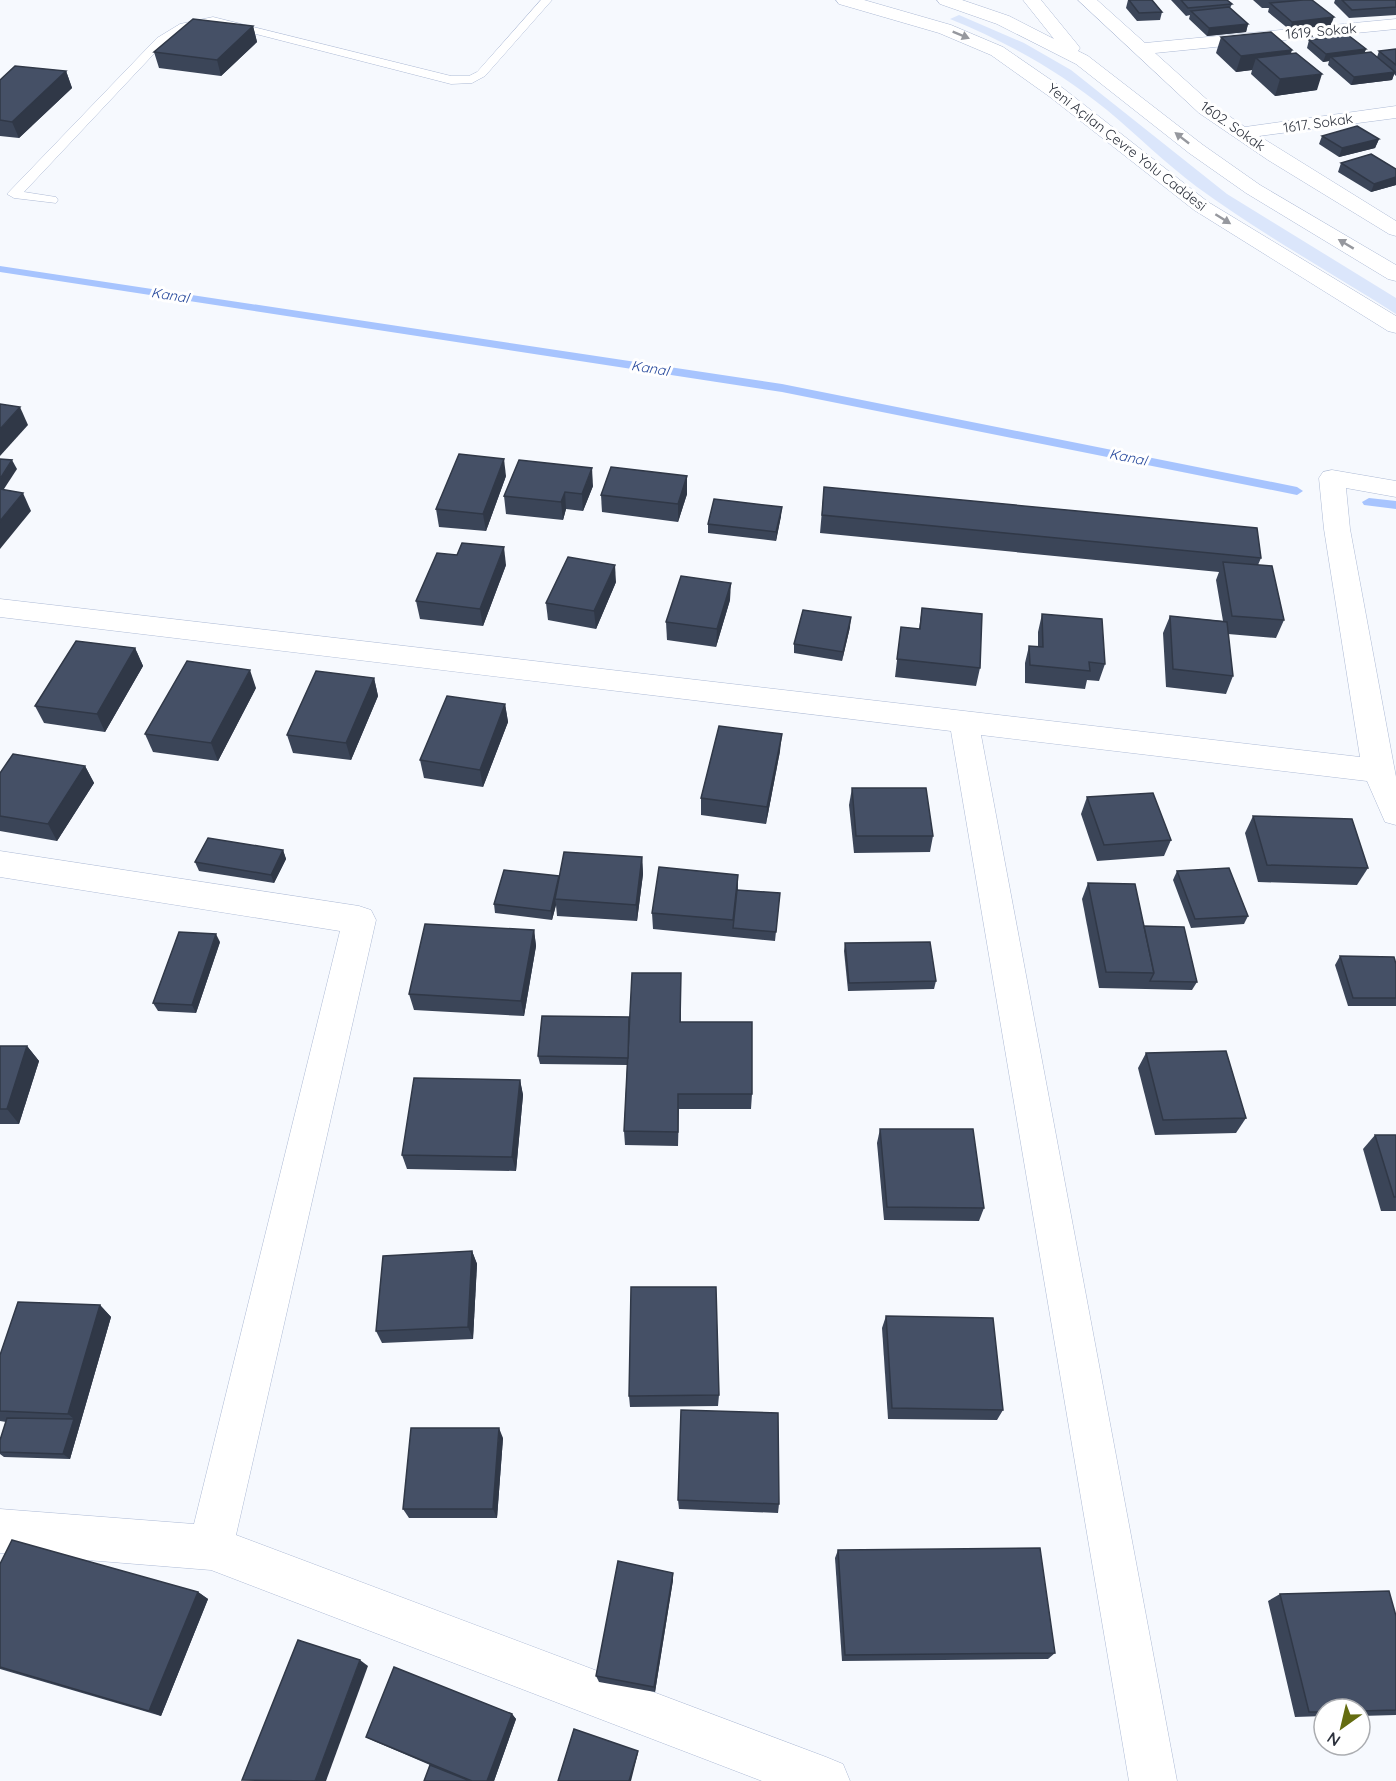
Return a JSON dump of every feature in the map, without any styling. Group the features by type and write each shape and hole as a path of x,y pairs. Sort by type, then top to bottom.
{"street":[{"name":"Yeni Açılan Çevre Yolu Caddesi","path":"845,0 920,20 988,47 1024,68 1201,206 1396,326"},
{"path":"920,20 950,0 1003,20 1082,60 1196,149 1253,189 1396,274"},
{"path":"1032,0 1082,60"},
{"name":"1602. Sokak","path":"1087,0 1181,89 1240,133 1396,230"},
{"name":"1619. Sokak","path":"1139,49 1396,24"},
{"name":"1617. Sokak","path":"1240,133 1396,112"},
{"path":"1396,489 1332,478 1337,529 1378,771 1396,813"},
{"path":"3,616 964,722 1378,771"},
{"path":"964,722 1153,1781"},
{"path":"0,864 359,921 211,1548"},
{"path":"0,1531 211,1548 826,1781"}],"lane":[{"path":"51,200 14,194 161,40 184,26 213,20 451,80 465,80 481,75 547,0"}],"shaded area":[{"path":"959,15 1024,43 1071,70 1227,194 1396,298 1396,314 1221,204 1197,187 1107,110 1051,70 992,37 950,19"}],"building":[{"path":"1129,0 1152,0 1162,12 1139,13"},
{"path":"1181,0 1227,0 1232,4 1188,8"},
{"path":"1312,0 1334,17 1292,22 1270,3"},
{"path":"1342,0 1396,0 1396,7 1352,10"},
{"path":"1229,7 1248,24 1209,28 1191,11"},
{"path":"193,19 253,26 217,60 154,52"},
{"path":"1271,32 1292,50 1241,56 1221,37"},
{"path":"1348,35 1366,49 1326,54 1309,40"},
{"path":"1396,49 1396,65 1379,51"},
{"path":"1371,52 1395,72 1354,77 1331,57"},
{"path":"1296,53 1322,74 1280,79 1256,58"},
{"path":"15,66 66,71 12,122 0,120 0,80"},
{"path":"1357,126 1379,139 1342,148 1322,136"},
{"path":"1371,154 1396,169 1396,177 1374,184 1341,163"},
{"path":"0,404 20,407 0,429"},
{"path":"459,454 504,459 483,514 436,509"},
{"path":"0,459 12,460 0,479"},
{"path":"519,460 592,468 582,494 565,492 561,502 504,496"},
{"path":"611,467 687,476 678,504 601,495"},
{"path":"824,487 1257,528 1261,558 822,515"},
{"path":"0,489 23,493 0,521"},
{"path":"714,499 782,507 776,532 708,524"},
{"path":"462,543 504,547 480,609 416,601 437,553 457,555"},
{"path":"568,557 615,565 594,611 546,603"},
{"path":"1223,562 1272,566 1284,620 1232,616"},
{"path":"681,576 731,583 717,629 666,622"},
{"path":"922,608 982,614 980,668 897,659 901,627 920,629"},
{"path":"803,610 851,617 843,652 794,644"},
{"path":"1042,614 1102,619 1105,664 1089,662 1090,671 1030,665 1029,646 1043,647"},
{"path":"1170,616 1227,622 1233,676 1173,669"},
{"path":"76,641 135,648 97,714 35,706"},
{"path":"187,661 250,670 211,743 145,734"},
{"path":"316,671 374,678 346,743 287,735"},
{"path":"447,696 505,704 480,770 420,760"},
{"path":"719,726 782,734 767,807 701,798"},
{"path":"13,754 85,766 48,824 0,816 0,773"},
{"path":"852,788 926,788 933,836 856,836"},
{"path":"1153,793 1171,840 1104,845 1087,797"},
{"path":"1253,816 1352,819 1368,868 1267,865"},
{"path":"208,838 283,850 271,875 195,862"},
{"path":"564,852 642,857 636,905 555,899"},
{"path":"659,867 738,875 733,920 652,913"},
{"path":"1229,868 1248,916 1195,919 1177,871"},
{"path":"504,870 559,876 551,911 494,904"},
{"path":"1088,883 1135,884 1154,973 1106,972"},
{"path":"737,890 780,893 776,932 733,928"},
{"path":"425,924 534,930 521,1001 409,994"},
{"path":"1144,926 1184,927 1197,982 1150,981 1154,973"},
{"path":"179,932 216,934 192,1005 153,1003"},
{"path":"930,942 936,981 849,983 845,943"},
{"path":"1340,956 1394,957 1396,998 1353,998"},
{"path":"632,973 681,973 680,1022 752,1022 752,1094 678,1094 678,1132 624,1131"},
{"path":"542,1016 629,1017 628,1058 538,1056"},
{"path":"0,1046 27,1046 7,1109 0,1109"},
{"path":"1226,1051 1246,1118 1163,1120 1146,1053"},
{"path":"414,1078 520,1080 512,1157 402,1155"},
{"path":"880,1129 973,1129 984,1208 887,1207"},
{"path":"1375,1135 1396,1135 1396,1197 1394,1197"},
{"path":"472,1251 468,1327 376,1331 383,1256"},
{"path":"631,1287 716,1287 719,1395 629,1396"},
{"path":"18,1302 100,1305 68,1414 0,1411 0,1355"},
{"path":"886,1316 993,1318 1003,1410 892,1408"},
{"path":"681,1410 778,1413 779,1504 678,1500"},
{"path":"7,1418 74,1419 63,1454 0,1452 0,1440"},
{"path":"411,1428 499,1428 493,1509 403,1509"},
{"path":"12,1540 198,1592 149,1711 0,1667 0,1564"},
{"path":"1040,1548 1055,1653 845,1655 838,1550"},
{"path":"618,1561 673,1573 654,1687 596,1676"},
{"path":"1389,1591 1396,1616 1396,1710 1372,1711 1372,1697 1312,1697 1312,1712 1309,1712 1280,1594"},
{"path":"298,1640 360,1660 315,1781 242,1780"},
{"path":"394,1667 512,1714 487,1781 472,1781 366,1737"},
{"path":"574,1729 638,1751 629,1781 558,1781"},
{"path":"430,1765 470,1781 424,1781"}],"waterway":[{"name":"Kanal","path":"0,269 782,388 1297,491"},
{"name":"Kanal","path":"1369,502 1396,505"}]}
